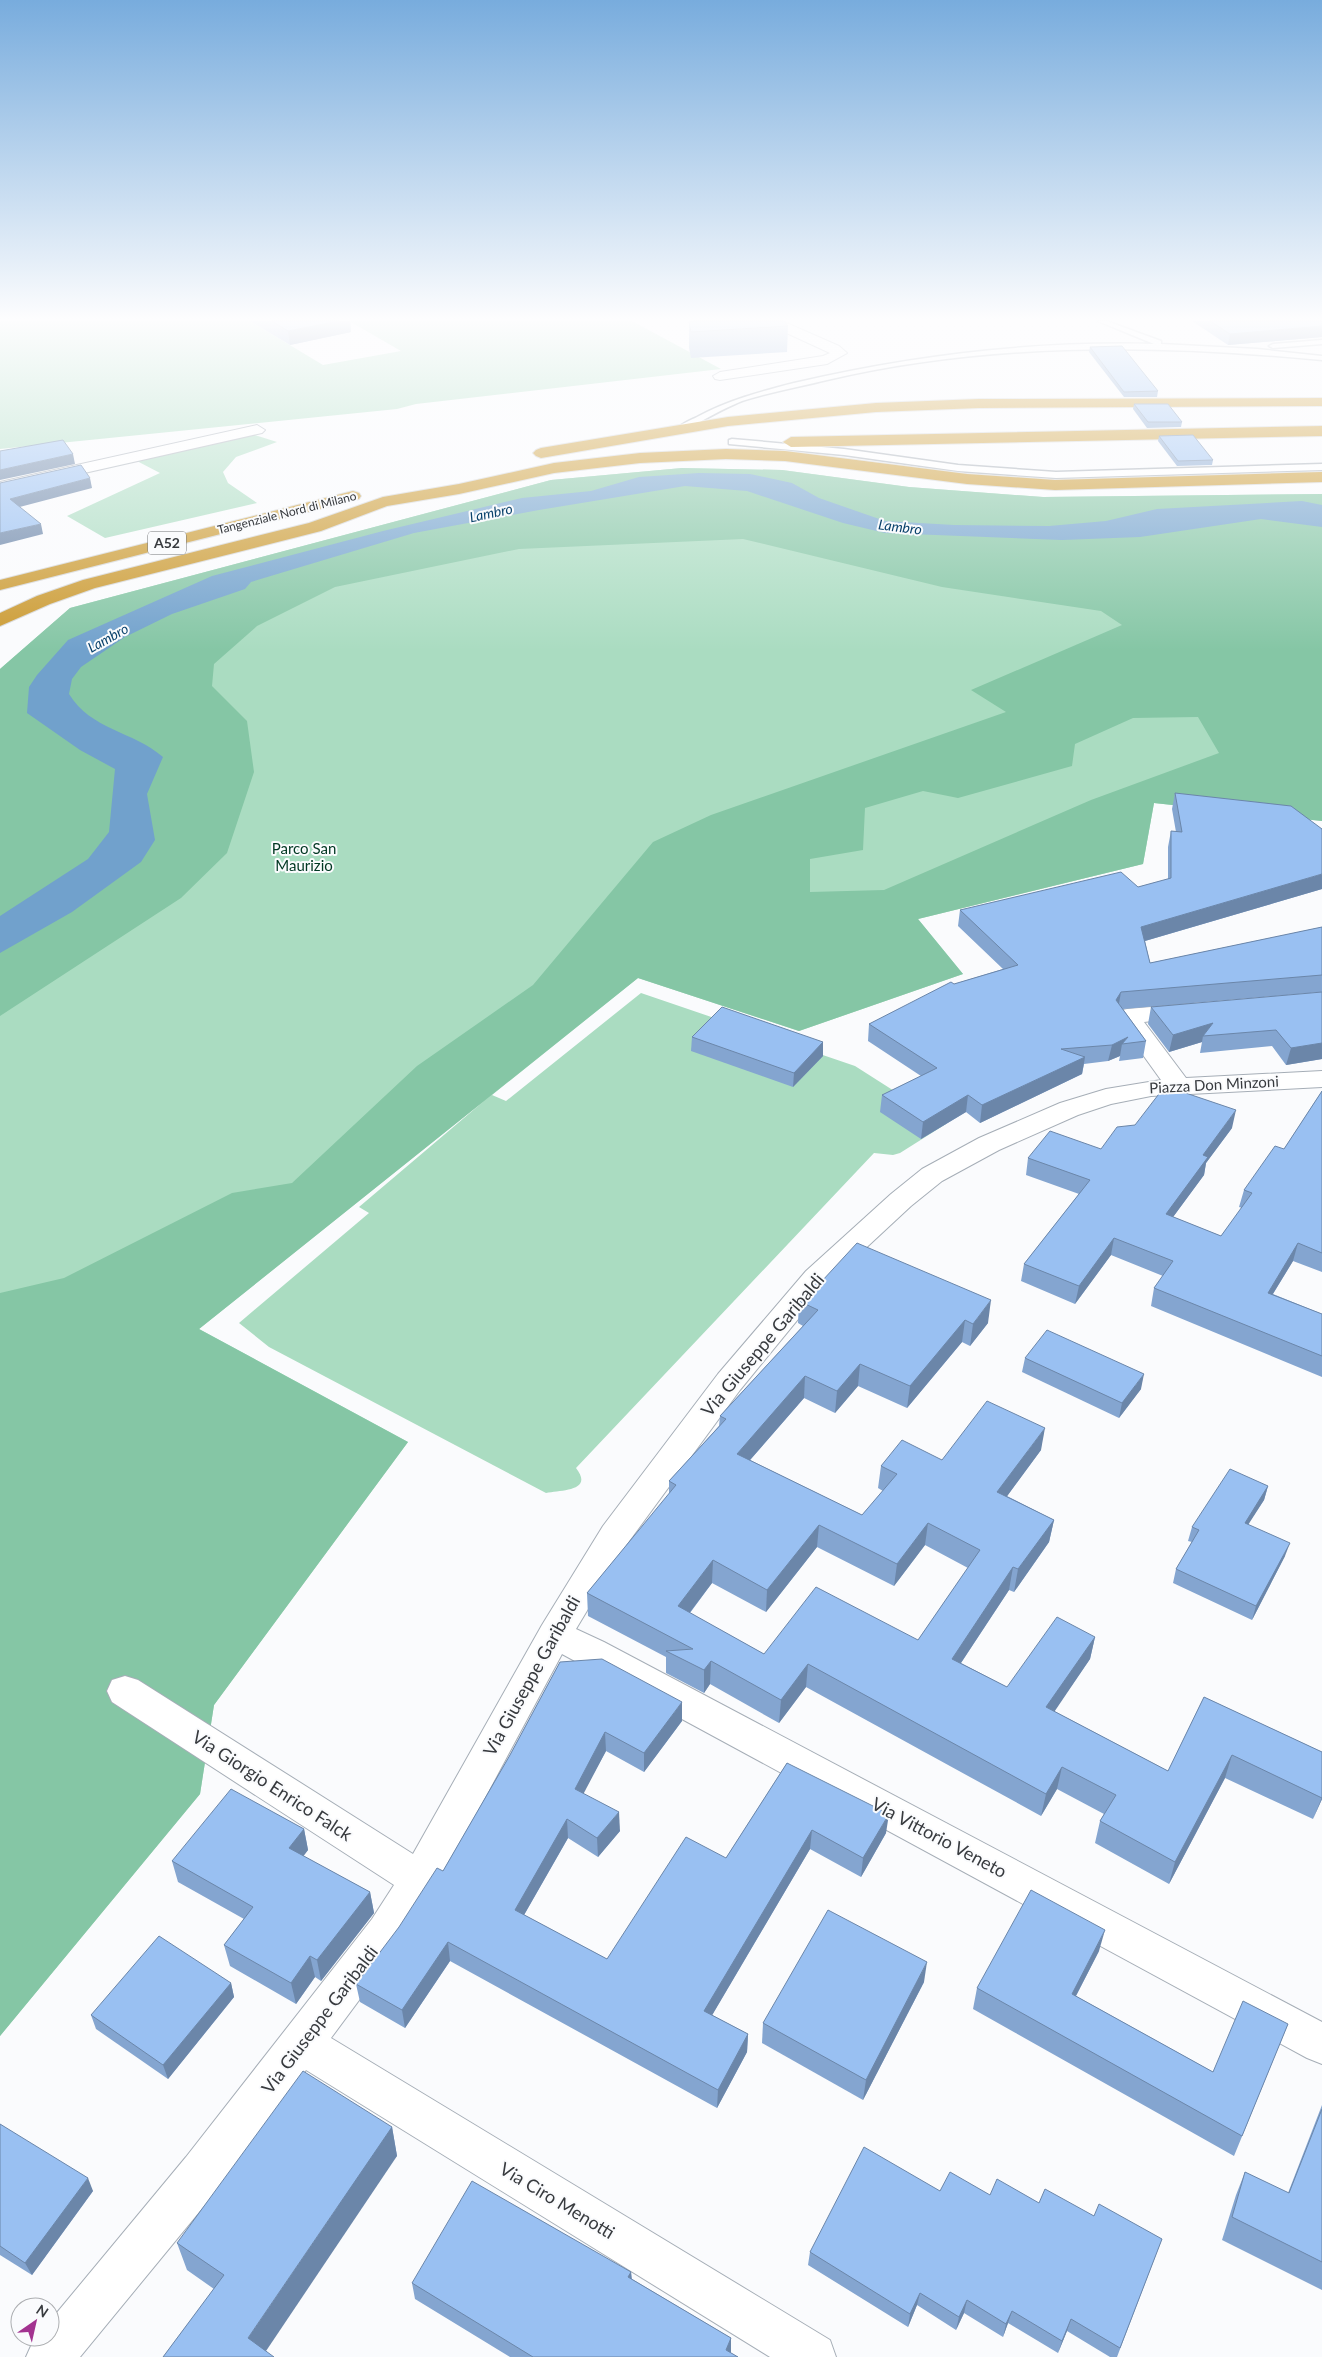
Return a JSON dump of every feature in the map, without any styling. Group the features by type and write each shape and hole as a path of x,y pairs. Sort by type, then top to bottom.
{"highway":[{"path":"524,456 660,431"},
{"name":"Tangenziale Nord di Milano","path":"0,598 486,476 593,453 653,445 1322,431"},
{"path":"0,621 16,611 89,584 315,527 383,502 459,490 554,468 605,461 687,455 785,456 967,479 1018,483 1107,484 1296,478 1322,479"},
{"name":"Tangenziale Nord di Milano","path":"0,585 429,478"}],"street":[{"path":"0,487 252,431"},
{"path":"1178,1085 1127,1016 1205,1010"},
{"name":"Piazza Don Minzoni","path":"1106,1096 1178,1085 1322,1079"},
{"name":"Via Giuseppe Garibaldi","path":"49,2357 83,2319 202,2173 386,1932 420,1880 554,1635 589,1575 645,1493 729,1382 816,1278 901,1200 944,1168 982,1147 1069,1109 1106,1096"},
{"name":"Via Vittorio Veneto","path":"554,1635 601,1657 1322,2044"},
{"name":"Via Giorgio Enrico Falck","path":"125,1691 420,1880"},
{"name":"Via Ciro Menotti","path":"302,2044 813,2357"}],"lane":[{"path":"732,442 835,451 958,468 1020,474 1099,474 1322,467"}],"green space":[{"path":"0,431 179,431 0,449"},
{"path":"252,434 277,442 236,457 223,472 228,483 257,503 105,538 67,516 160,473 135,460"},
{"name":"Parco San Maurizio","path":"682,468 782,470 909,487 1043,497 1322,494 1322,821 1154,803 1143,864 918,919 963,974 799,1031 638,978 492,1095 506,1101 641,993 855,1066 946,1124 900,1153 893,1155 874,1153 576,1468 581,1476 581,1481 574,1488 546,1493 269,1347 239,1323 369,1213 359,1207 484,1101 199,1329 408,1442 214,1705 200,1794 0,2036 0,669 70,608 551,480"},
{"path":"682,468 782,470 909,487 1043,497 1322,494 1322,821 1154,803 1143,864 918,919 963,974 799,1031 638,978 199,1329 408,1442 214,1705 200,1794 0,2036 0,1293 64,1278 232,1193 292,1183 417,1066 533,985 653,842 711,815 1006,712 971,690 1122,625 1101,611 942,587 743,539 519,549 335,587 257,626 214,664 212,686 247,721 254,772 227,853 181,898 0,1016 0,669 70,608 551,480","holes":["1198,717 1219,753 1091,800 884,890 810,892 810,859 863,850 865,808 923,791 958,798 1072,766 1075,744 1133,718"]}],"water":[{"name":"Lambro","path":"699,473 750,474 792,483 819,498 885,521 954,525 1049,526 1106,521 1157,509 1302,501 1322,505 1322,527 1261,519 1140,537 1062,540 885,533 843,523 747,491 685,486 414,533 251,582 245,589 172,614 125,637 81,667 72,679 69,694 78,706 100,723 139,741 163,757 147,794 155,840 141,862 72,912 0,953 0,916 88,859 109,832 115,769 80,750 27,713 29,687 37,675 68,640 212,576 383,531 522,498 591,491 639,477"}],"building":[{"path":"1193,435 1213,460 1178,461 1159,436"},
{"path":"63,440 73,454 0,470 0,451"},
{"path":"81,465 90,478 10,499 41,524 0,533 0,483"},
{"path":"1175,793 1291,806 1322,829 1322,874 1141,927 1150,963 1322,927 1322,975 1121,992 1116,1000 1146,1041 1122,1044 1128,1037 1112,1045 1061,1049 1085,1057 982,1105 968,1095 923,1122 882,1095 937,1068 869,1024 951,982 954,984 1018,965 960,910 1121,872 1138,887 1171,878 1171,831 1182,832"},
{"path":"1322,992 1322,1043 1291,1048 1276,1030 1203,1036 1213,1023 1173,1035 1151,1007"},
{"path":"722,1007 823,1042 794,1073 692,1037"},
{"path":"1165,1086 1236,1110 1203,1155 1208,1157 1166,1214 1221,1236 1252,1193 1244,1190 1275,1146 1284,1149 1322,1091 1322,1253 1298,1243 1268,1293 1322,1314 1322,1356 1154,1288 1173,1261 1114,1238 1079,1286 1024,1264 1090,1180 1028,1158 1050,1131 1101,1149 1117,1127 1135,1125"},
{"path":"857,1243 991,1300 973,1324 965,1320 910,1386 860,1364 837,1391 805,1376 737,1454 862,1515 897,1474 881,1466 902,1440 942,1460 987,1401 1045,1428 997,1492 1054,1520 1018,1569 1013,1567 952,1659 1007,1687 1057,1617 1095,1637 1046,1707 1168,1771 1204,1697 1322,1752 1322,1798 1232,1755 1175,1862 1100,1821 1116,1795 1062,1767 1046,1794 808,1664 781,1700 711,1661 704,1670 666,1651 693,1649 587,1593 676,1485 669,1481 726,1419 720,1416 818,1310 799,1301 819,1280 822,1281","holes":["928,1523 980,1550 918,1640 816,1587 764,1654 678,1606 713,1560 767,1590 819,1525 897,1564"]},
{"path":"1047,1330 1144,1374 1122,1403 1025,1358"},
{"path":"1230,1469 1268,1486 1245,1523 1290,1543 1256,1606 1176,1569 1199,1530 1192,1527"},
{"path":"602,1659 682,1702 644,1753 605,1732 575,1789 619,1812 597,1838 567,1819 515,1910 607,1959 686,1837 726,1858 787,1763 889,1814 863,1858 812,1830 704,2011 748,2034 718,2090 448,1942 402,2010 356,1984 399,1927 437,1868 443,1871 510,1755 560,1662"},
{"path":"231,1789 304,1829 289,1848 370,1892 317,1960 310,1956 291,1983 224,1945 253,1907 172,1861"},
{"path":"1031,1890 1105,1930 1072,1994 1213,2072 1243,2001 1288,2024 1242,2136 977,1988"},
{"path":"828,1910 927,1962 866,2080 763,2023"},
{"path":"159,1936 231,1983 163,2065 91,2015"},
{"path":"303,2071 392,2127 248,2338 274,2357 163,2357 224,2275 177,2243"},
{"path":"1322,2109 1322,2262 1232,2217 1245,2172 1289,2193"},
{"path":"0,2124 88,2178 25,2263 0,2246"},
{"path":"864,2147 940,2191 950,2172 990,2195 997,2179 1039,2203 1045,2189 1094,2216 1099,2204 1162,2239 1120,2348 1071,2319 1062,2341 1012,2311 1006,2324 967,2300 959,2317 920,2293 910,2314 810,2252"},
{"path":"472,2181 631,2272 628,2277 731,2338 726,2350 738,2357 533,2357 412,2283"}]}
